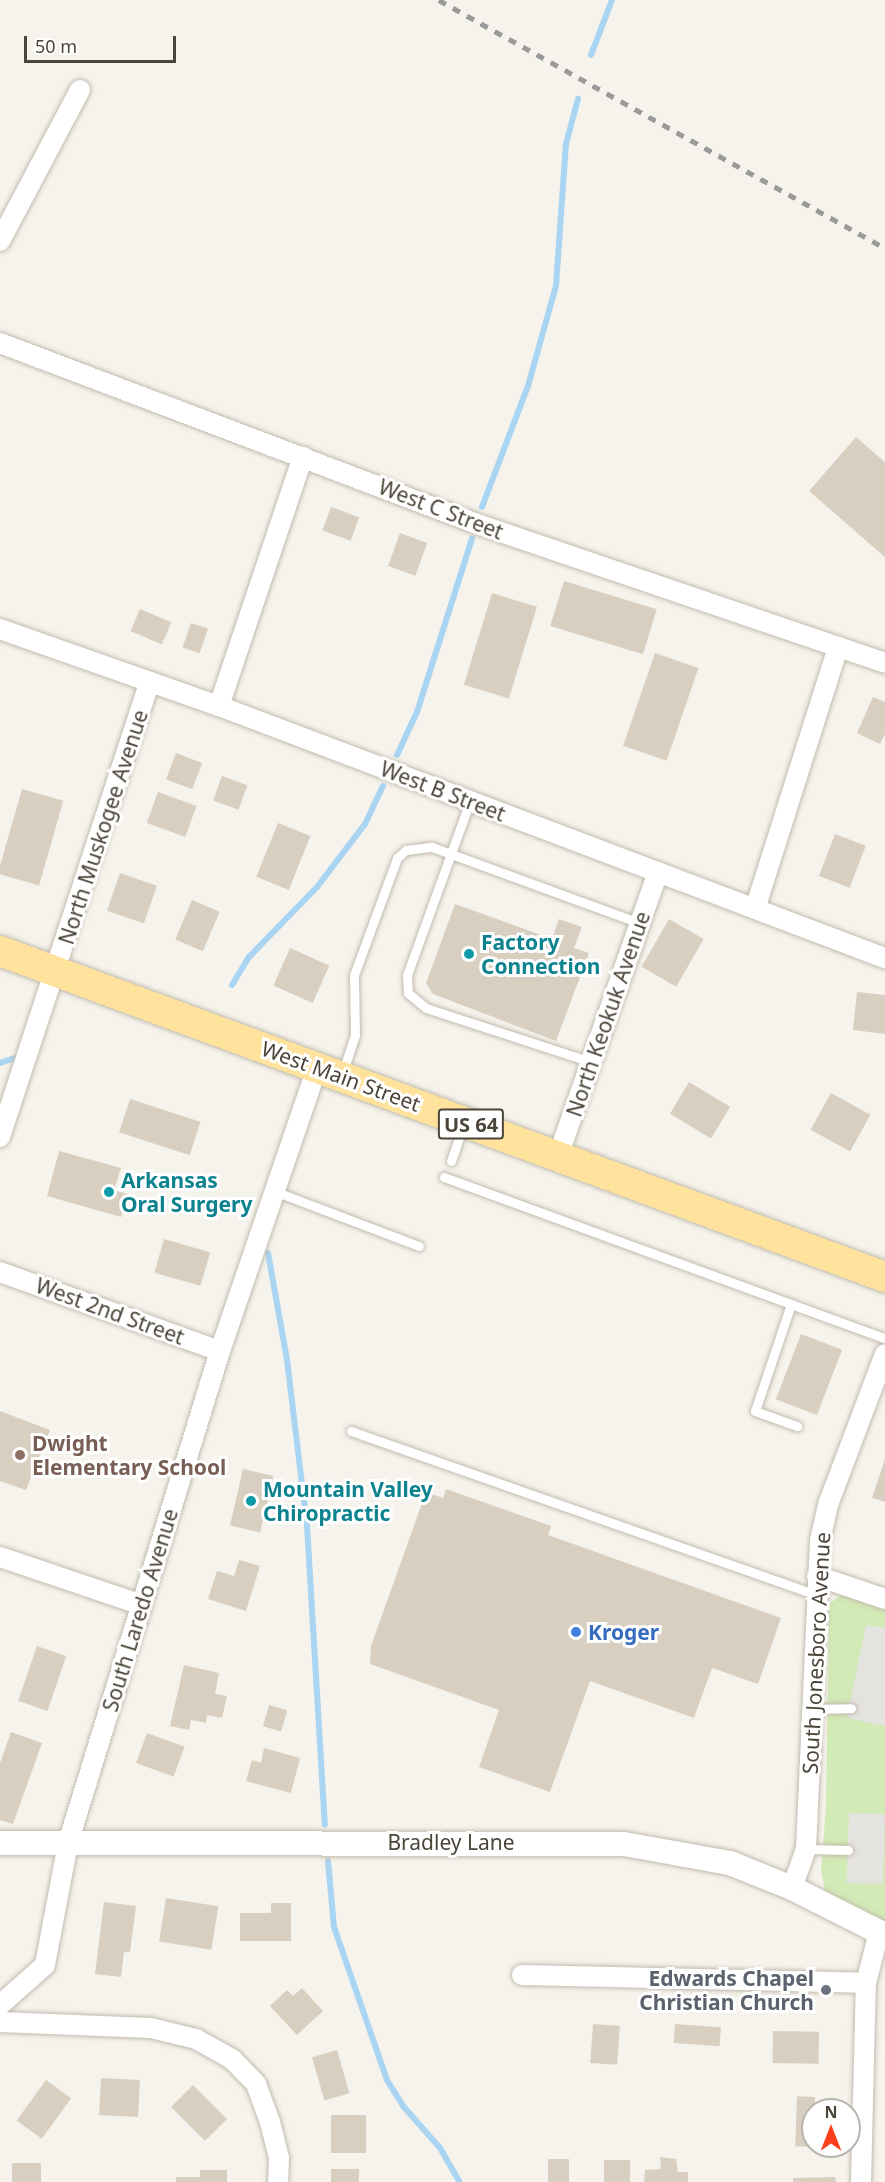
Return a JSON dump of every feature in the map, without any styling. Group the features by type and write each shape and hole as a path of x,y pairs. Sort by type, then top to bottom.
{"main road":[{"name":"West Main Street","path":"0,951 885,1277"}],"street":[{"path":"0,241 80,90"},
{"name":"West C Street","path":"0,343 480,525 885,663"},
{"path":"219,706 303,457"},
{"name":"West B Street","path":"0,629 219,706 885,958"},
{"path":"755,909 838,647"},
{"name":"North Muskogee Avenue","path":"0,1137 150,682"},
{"name":"North Keokuk Avenue","path":"558,1156 658,872"},
{"name":"South Laredo Avenue","path":"0,2005 45,1965 68,1843 220,1351 274,1191 329,1072"},
{"name":"West 2nd Street","path":"0,1272 220,1351"},
{"name":"South Jonesboro Avenue","path":"792,1888 806,1849 820,1540 829,1502 885,1354"},
{"path":"0,1557 142,1605"},
{"path":"817,1586 885,1599"},
{"name":"Bradley Lane","path":"0,1843 624,1844 730,1863 792,1888 882,1933"},
{"path":"861,2182 866,1983 882,1933"},
{"path":"522,1975 866,1983"},
{"path":"0,2022 151,2028 196,2039 223,2054 256,2084 276,2149 278,2182"}],"lane":[{"path":"470,801 407,975 408,993 426,1008 591,1062"},
{"path":"329,1072 355,1035 354,975 397,858 418,846 451,853 640,922"},
{"path":"451,1161 465,1122"},
{"path":"444,1177 885,1338"},
{"path":"274,1191 419,1246"},
{"path":"791,1304 755,1411 797,1426"},
{"path":"351,1431 817,1586"},
{"path":"812,1709 851,1708"},
{"path":"806,1849 848,1850"}],"green space":[{"path":"842,1594 885,1609 885,1921 825,1891 821,1870 826,1807 829,1604"}],"shaded area":[{"path":"866,1625 885,1628 885,1726 847,1718"},
{"path":"849,1813 885,1814 883,1884 847,1883"}],"building":[{"path":"856,437 885,462 885,557 809,491"},
{"path":"331,507 359,517 351,541 322,530"},
{"path":"400,533 427,543 415,576 388,566"},
{"path":"564,581 657,609 643,654 550,626"},
{"path":"492,593 537,607 509,699 464,685"},
{"path":"140,609 171,622 162,644 131,631"},
{"path":"191,623 208,629 200,653 183,648"},
{"path":"655,653 698,668 667,761 623,746"},
{"path":"873,697 885,702 885,734 880,744 857,733"},
{"path":"176,753 202,763 192,789 166,779"},
{"path":"222,776 247,785 238,810 213,800"},
{"path":"22,789 63,801 39,885 0,874 0,866"},
{"path":"158,792 197,806 185,837 147,823"},
{"path":"278,823 310,836 289,890 256,877"},
{"path":"835,834 866,846 850,888 819,876"},
{"path":"120,873 157,886 144,924 107,911"},
{"path":"192,900 220,912 203,951 175,940"},
{"path":"455,904 552,939 559,919 582,927 574,948 589,953 556,1041 433,994 426,983"},
{"path":"669,919 704,939 676,987 642,967"},
{"path":"290,948 329,965 313,1003 273,985"},
{"path":"857,992 885,995 885,1034 853,1030"},
{"path":"689,1082 730,1107 711,1138 670,1114"},
{"path":"831,1093 870,1115 850,1152 811,1130"},
{"path":"130,1099 200,1122 190,1155 119,1132"},
{"path":"59,1151 121,1168 114,1190 128,1194 121,1217 47,1196"},
{"path":"164,1239 210,1252 200,1286 154,1273"},
{"path":"801,1334 842,1350 817,1415 776,1399"},
{"name":"Dwight Elementary School","path":"0,1411 50,1430 26,1490 0,1481"},
{"path":"885,1459 885,1502 872,1498"},
{"name":"Mountain Valley Chiropractic","path":"243,1469 273,1476 260,1532 230,1526"},
{"name":"Kroger","path":"446,1489 551,1526 548,1535 781,1618 758,1684 712,1668 694,1718 590,1681 550,1792 479,1767 499,1710 370,1664 371,1646 426,1492 443,1498"},
{"path":"239,1560 260,1566 246,1611 208,1599 217,1571 234,1576"},
{"path":"37,1646 66,1656 47,1711 18,1701"},
{"path":"184,1665 219,1673 215,1694 227,1696 222,1718 207,1715 206,1723 191,1720 189,1730 170,1726"},
{"path":"269,1705 287,1710 281,1731 263,1726"},
{"path":"11,1732 42,1743 13,1824 0,1820 0,1763"},
{"path":"147,1733 185,1747 174,1777 136,1763"},
{"path":"264,1748 300,1758 291,1793 246,1781 252,1760 261,1763"},
{"path":"166,1898 218,1906 211,1950 159,1941"},
{"path":"104,1902 136,1906 130,1952 124,1952 121,1977 95,1974"},
{"path":"271,1903 291,1903 291,1941 240,1941 240,1913 271,1913"},
{"path":"302,1988 323,2011 297,2035 270,2006 287,1990 293,1996"},
{"path":"593,2024 620,2026 617,2065 590,2063"},
{"path":"675,2024 721,2027 720,2046 674,2043"},
{"path":"773,2031 819,2032 818,2064 772,2063"},
{"path":"337,2050 349,2093 324,2100 312,2057"},
{"path":"101,2078 140,2080 138,2117 99,2115"},
{"path":"46,2080 71,2098 42,2139 17,2120"},
{"path":"193,2085 227,2119 205,2141 171,2107"},
{"path":"797,2096 815,2097 801,2098 801,2147 795,2146"},
{"path":"331,2115 366,2115 366,2153 331,2153"},
{"path":"660,2157 676,2159 678,2172 688,2172 688,2182 644,2182 645,2170 661,2169"},
{"path":"548,2159 569,2159 569,2182 548,2182"},
{"path":"604,2160 630,2160 630,2182 604,2182"},
{"path":"12,2163 41,2163 41,2182 12,2182"},
{"path":"331,2169 359,2169 359,2182 331,2182"},
{"path":"200,2170 227,2170 227,2182 176,2182 176,2177 200,2177"},
{"path":"835,2177 836,2182 793,2182 793,2178"}],"waterway":[{"path":"591,55 612,0"},
{"path":"482,507 528,386 556,286 566,144 578,99"},
{"path":"397,755 417,712 472,539"},
{"path":"232,985 249,957 317,887 365,824 383,786"},
{"path":"0,1063 18,1057"},
{"path":"268,1253 287,1360 307,1525 325,1824"},
{"path":"328,1861 334,1927 387,2080 403,2106 440,2148 460,2182"}],"railway":[{"path":"439,0 885,248"}],"place":[{"name":"Factory Connection","path":"469,954"},
{"name":"Arkansas Oral Surgery","path":"109,1192"},
{"name":"Dwight Elementary School","path":"20,1455"},
{"name":"Mountain Valley Chiropractic","path":"251,1501"},
{"name":"Kroger","path":"576,1632"},
{"name":"Edwards Chapel Christian Church","path":"826,1990"}]}
